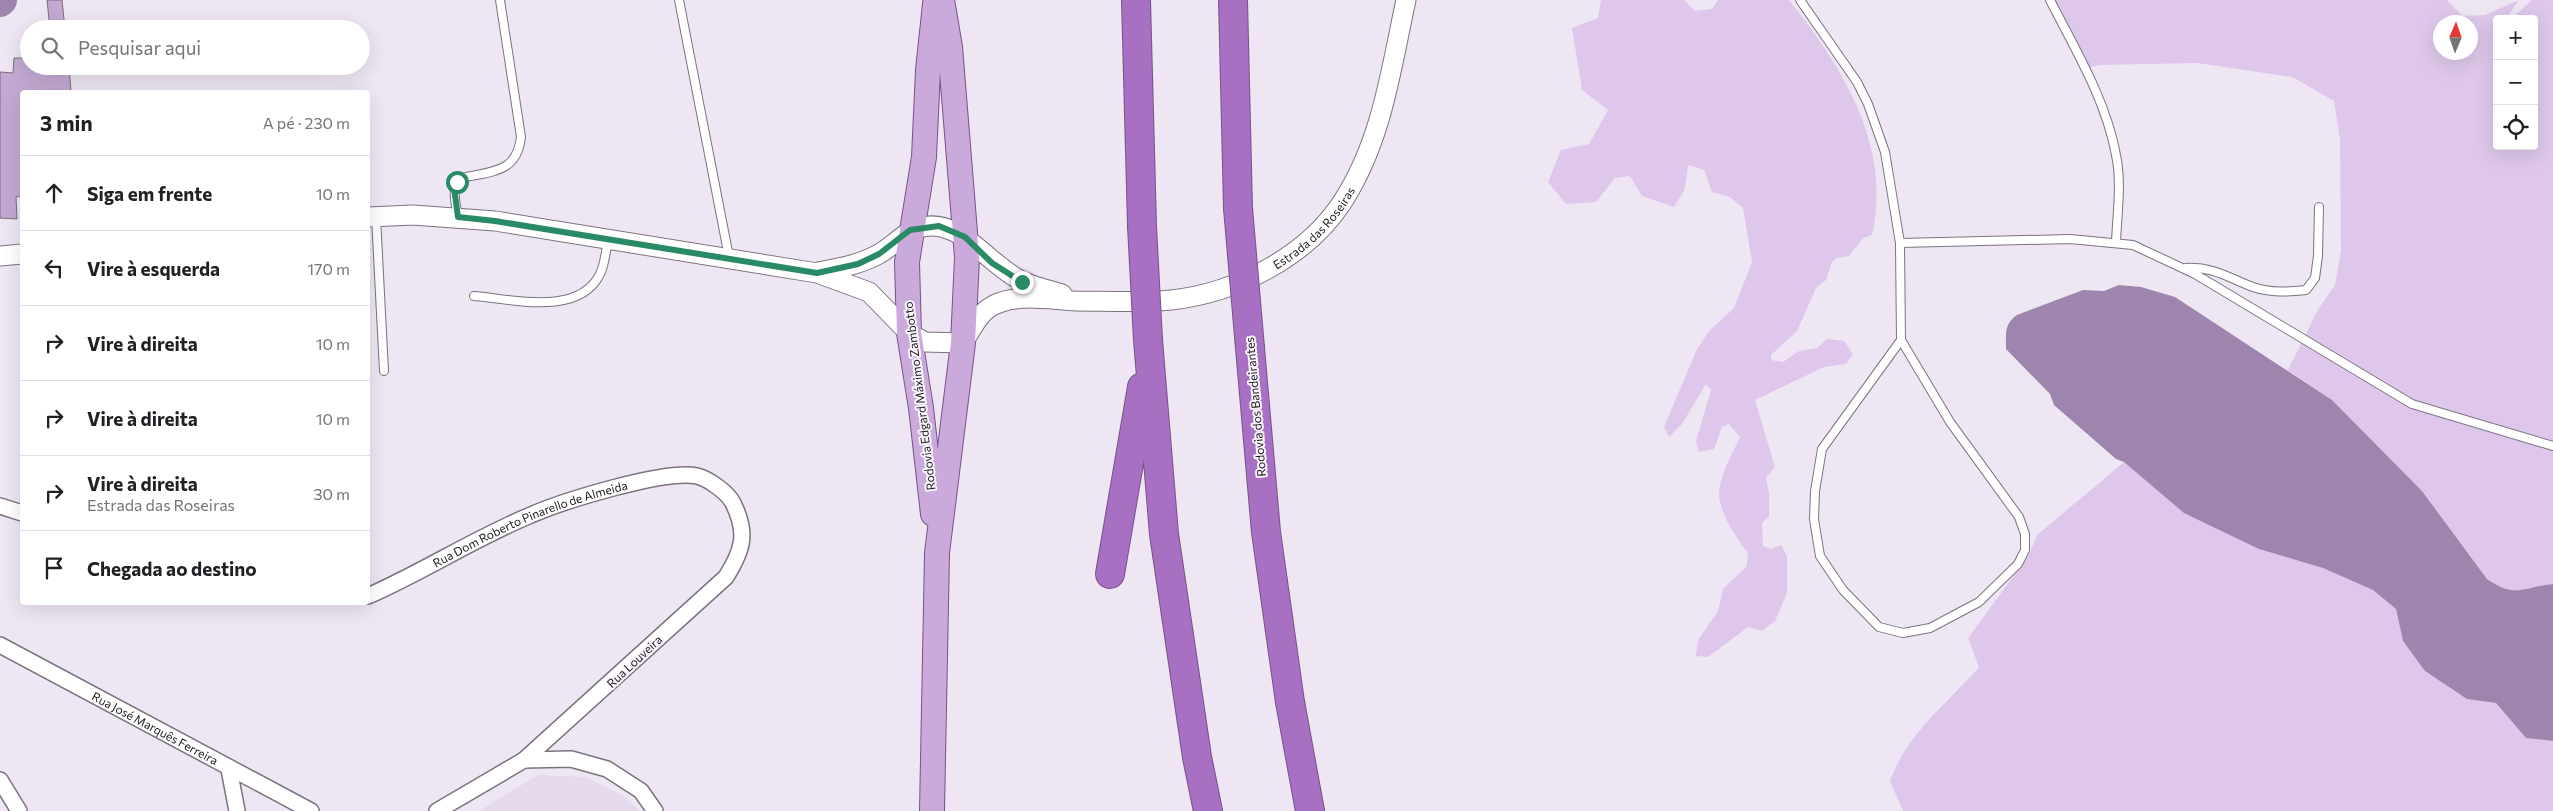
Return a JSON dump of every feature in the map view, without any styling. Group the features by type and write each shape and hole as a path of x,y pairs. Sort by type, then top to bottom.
{"highway":[{"path":"1136,0 1142,226 1164,534 1196,747 1208,811"},
{"name":"Rodovia dos Bandeirantes","path":"1233,0 1238,208 1266,532 1290,702 1310,811"},
{"path":"1110,574 1149,344"}],"main road":[{"name":"Rodovia Edgard Máximo Zambotto","path":"935,0 928,70 924,157 910,230 907,262 909,333 921,408 937,553"},
{"name":"Rodovia Edgard Máximo Zambotto","path":"932,811 937,553 963,342 967,257 950,47 942,0"}],"street":[{"name":"Estrada das Roseiras","path":"963,342 980,317 992,306 1003,301 1020,298 1083,301 1172,300 1228,287 1287,258 1322,230 1343,201 1368,152 1381,116 1406,0"},
{"path":"372,217 458,217 495,221 608,240 729,257 817,273 869,292 909,333 925,342 963,342"},
{"path":"817,273 858,264 879,254 910,230 939,226 965,237"},
{"name":"Estrada das Roseiras","path":"965,237 992,263 1022,282 1083,301"},
{"path":"0,256 20,254"},
{"name":"Rua Dom Roberto Pinarello de Almeida","path":"370,595 532,514 643,481 679,476 698,476"},
{"name":"Rua Louveira","path":"437,811 524,760 726,578 736,561 742,543 742,521 729,496 698,476"},
{"path":"0,506 20,512"},
{"name":"Rua José Marquês Ferreira","path":"0,645 311,811"},
{"path":"524,760 572,759 607,769 641,791 655,811"},
{"path":"229,768 237,811"},
{"path":"0,780 19,811"}],"lane":[{"path":"458,217 454,188 457,182 462,178 506,167 513,162 519,151 521,137 500,0"},
{"path":"679,0 729,257"},
{"path":"1800,0 1857,82 1868,104 1885,152 1900,243 1901,340 1950,422 2019,517 2025,534 2025,550 2018,564 1979,602 1930,628 1903,632 1879,627 1843,590 1820,556 1814,518 1815,491 1822,450 1901,340"},
{"path":"2050,0 2092,82 2116,155 2118,177 2116,243"},
{"path":"2184,268 2213,269 2254,287 2281,293 2306,290 2316,278 2319,207"},
{"path":"372,217 384,371"},
{"path":"1900,243 2070,239 2133,245 2184,268 2412,404 2553,446"},
{"path":"474,296 552,303 572,298 589,288 600,274 608,240"}],"shaded area":[{"path":"1601,0 1684,0 1695,11 1712,9 1718,0 1789,0 1828,53 1844,81 1858,109 1869,139 1875,170 1876,202 1872,235 1863,238 1849,256 1837,258 1832,262 1826,280 1816,288 1797,331 1771,355 1771,360 1783,362 1799,351 1817,348 1827,339 1844,341 1853,354 1846,364 1824,367 1755,400 1775,467 1766,478 1769,494 1769,516 1762,523 1763,546 1771,549 1781,545 1787,556 1787,593 1775,621 1762,631 1748,627 1708,657 1696,656 1698,640 1718,611 1723,589 1747,566 1748,553 1733,532 1719,499 1720,484 1740,437 1729,424 1722,427 1714,449 1699,452 1696,441 1711,390 1706,384 1682,424 1669,437 1664,427 1697,349 1710,330 1734,308 1752,262 1743,208 1730,197 1712,192 1704,170 1688,165 1685,189 1674,207 1642,196 1630,176 1615,178 1596,202 1566,204 1548,182 1561,150 1589,144 1608,110 1582,90 1572,28 1598,18"},
{"path":"2052,0 2447,0 2461,15 2433,15 2433,60 2478,60 2478,15 2485,15 2519,0 2509,15 2493,15 2493,150 2538,150 2538,15 2515,15 2532,0 2553,0 2553,584 2513,590 2506,589 2487,579 2422,491 2332,400 2288,370 2317,311 2335,285 2341,251 2340,140 2334,101 2292,77 2197,63 2099,65 2086,69"},
{"path":"2119,285 2141,287 2175,297 2332,400 2422,491 2487,579 2506,589 2513,590 2553,584 2553,741 2526,738 2496,703 2467,699 2425,671 2403,641 2396,609 2373,590 2323,568 2259,549 2184,513 2124,462 2116,459 2054,405 2050,394 2006,349 2008,325 2017,315 2083,290 2104,291"},
{"path":"2124,462 2185,513 2373,590 2396,609 2403,641 2467,699 2496,703 2526,738 2553,741 2553,811 1903,811 1890,781 1917,733 1979,667 1968,638 2029,555 2037,535"},
{"path":"538,775 586,777 622,795 640,811 479,811"}],"building":[{"path":"47,0 62,0 64,20 49,20"},
{"path":"14,58 20,58 20,75 70,75 71,90 20,90 20,196 16,197 17,219 0,218 0,72 13,73"}],"route":[{"path":"457,182 454,188 458,217 729,257 817,273 858,264 879,254 910,230 939,226 965,237 992,263 1022,282"}]}
